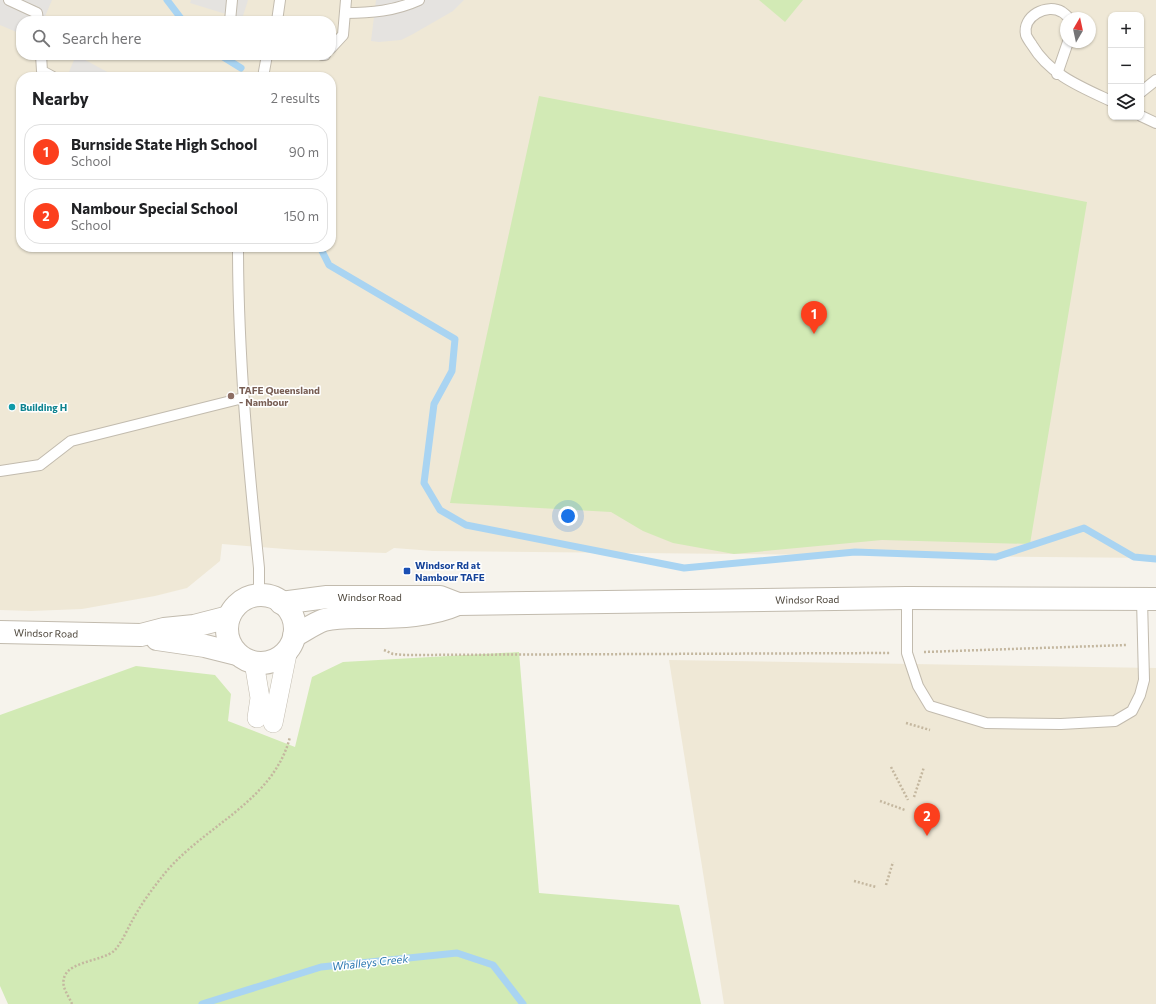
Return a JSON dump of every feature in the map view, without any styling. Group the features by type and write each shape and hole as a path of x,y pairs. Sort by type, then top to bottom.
{"street":[{"path":"259,595 271,597 281,603 293,618 291,643 265,721 260,698 246,658 228,637 227,627 229,617 234,608 250,597 259,595"},
{"name":"Windsor Road","path":"281,603 327,597 440,598 458,604 907,598 1149,599"},
{"name":"Windsor Road","path":"291,643 310,626 332,618 387,617 427,613 444,610 458,604"},
{"name":"Windsor Road","path":"141,635 164,629 194,626 229,617"},
{"name":"Windsor Road","path":"0,632 141,635 162,641 205,646 246,658"},
{"path":"246,658 273,661 291,643"}],"lane":[{"path":"9,0 37,13 37,16"},
{"path":"230,16 232,0"},
{"path":"278,16 280,0"},
{"path":"336,43 343,35 346,0"},
{"path":"345,13 369,13 404,7 419,0"},
{"path":"1063,12 1049,9 1035,13 1027,23 1026,35 1038,55 1057,74 1108,100"},
{"path":"1057,74 1066,48"},
{"path":"41,60 42,71 44,72"},
{"path":"263,72 266,60"},
{"path":"1144,90 1156,80"},
{"path":"1144,115 1156,124"},
{"path":"238,252 238,316 243,398 259,568 259,595"},
{"path":"0,471 40,465 71,441 243,398"},
{"path":"907,598 907,653 918,686 930,706 986,723 1061,724 1115,721 1132,711 1140,695 1144,680 1144,645 1149,599"}],"path":[{"path":"384,650 393,654 405,656 907,653 1144,645"},
{"path":"906,723 930,730"},
{"path":"72,1004 64,987 64,978 68,971 77,965 107,956 116,949 133,919 164,874 196,842 242,807 265,785 279,764 290,737"},
{"path":"891,767 908,800"},
{"path":"914,797 924,767"},
{"path":"880,801 905,810"},
{"path":"886,885 893,862"},
{"path":"854,881 876,887"}],"shaded area":[{"path":"0,0 1156,0 1156,558 433,551 394,548 386,553 297,550 222,544 220,561 187,588 155,596 82,609 31,611 0,610"},
{"path":"0,0 52,0 45,16 16,16 16,32 0,25"},
{"path":"191,0 248,0 243,16 232,16 190,3"},
{"path":"376,0 464,0 453,11 401,40 379,42 371,41"},
{"path":"74,60 85,60 107,72 69,72"},
{"path":"669,660 1156,668 1156,1004 724,1004"}],"green space":[{"path":"759,0 803,0 785,22"},
{"path":"539,96 1087,202 1030,544 882,540 734,554 673,543 643,531 611,512 450,503"},
{"path":"519,652 539,893 679,905 701,1004 8,1004 0,986 0,715 136,666 215,675 231,694 228,721 295,747 312,677 343,662"}],"waterway":[{"path":"167,0 179,16"},
{"path":"228,60 241,68"},
{"path":"322,252 329,265 455,339 452,371 434,404 424,483 440,510 466,525 684,568 855,552 996,557 1084,528 1134,557 1156,559"},
{"name":"Whalleys Creek","path":"202,1004 321,967 457,953 493,965 523,1004"}],"place":[{"name":"Burnside State High School","path":"814,334"},
{"name":"TAFE Queensland - Nambour","path":"231,396"},
{"name":"Building H","path":"12,407"},
{"name":"Windsor Rd at Nambour TAFE","path":"407,571"},
{"name":"Nambour Special School","path":"927,836"}]}
